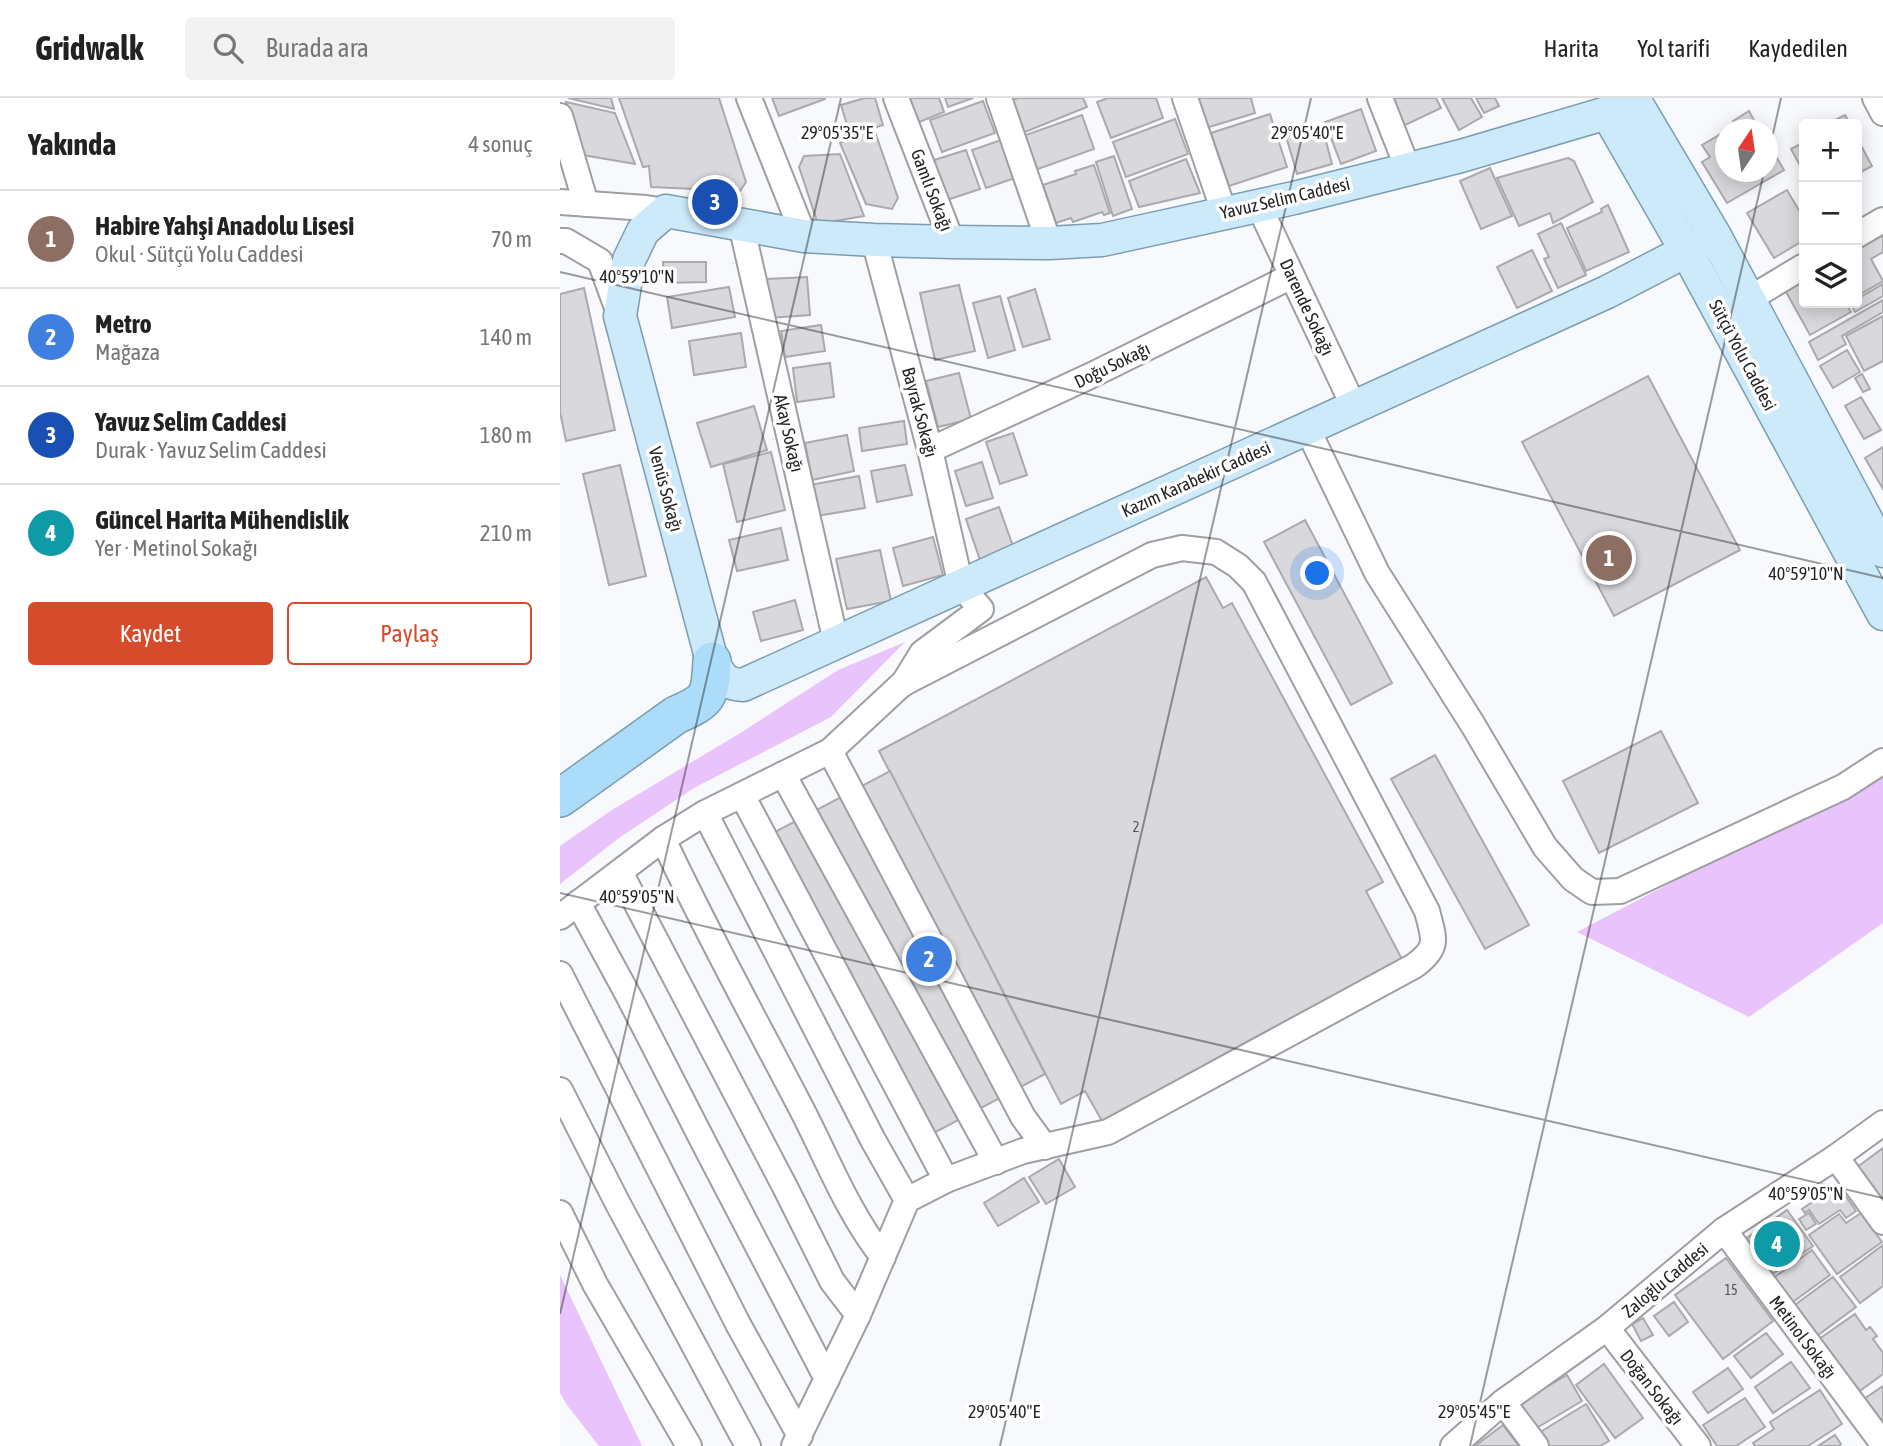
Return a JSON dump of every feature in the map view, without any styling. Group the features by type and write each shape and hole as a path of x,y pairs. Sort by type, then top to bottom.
{"highway":[{"path":"560,798 677,715 706,698 712,661"}],"main road":[{"name":"Yavuz Selim Caddesi","path":"666,211 804,236 953,242 1049,243 1102,240 1259,206 1461,156 1602,105 1635,99"},
{"name":"Sütçü Yolu Caddesi","path":"1635,99 1715,236 1883,551"},
{"name":"Sütçü Yolu Caddesi","path":"1602,105 1687,252 1883,614"},
{"path":"620,316 629,260 643,231 666,211"},
{"name":"Kazım Karabekir Caddesi","path":"712,661 723,680 743,685 1607,292 1715,236"},
{"name":"Venüs Sokağı","path":"620,316 712,661"}],"street":[{"path":"750,98 804,236"},
{"name":"Gamlı Sokağı","path":"896,98 953,242"},
{"path":"999,98 1049,243"},
{"path":"1185,98 1224,212"},
{"path":"1380,98 1408,169"},
{"path":"1875,98 1883,113"},
{"path":"560,116 586,204"},
{"name":"Yavuz Selim Caddesi","path":"560,202 666,211"},
{"name":"Darende Sokağı","path":"1259,206 1354,407"},
{"path":"1862,232 1883,220"},
{"name":"Akay Sokağı","path":"741,224 836,642"},
{"name":"Bayrak Sokağı","path":"874,240 930,450 961,586 981,609 922,653 902,684"},
{"path":"560,241 600,261 620,316"},
{"path":"1749,299 1799,269"},
{"name":"Doğu Sokağı","path":"930,450 1090,376 1292,276"},
{"path":"1307,428 1377,573 1473,725 1545,847 1573,879 1592,892 1620,891 1843,787 1883,761"},
{"path":"797,1441 858,1315 907,1200 946,1180 1024,1151 1108,1132 1414,966 1427,956 1434,941 1427,911 1254,582 1238,566 1216,552 1182,548 1152,555 902,684 830,751 705,813 663,839 569,910 627,993 827,1379"},
{"path":"830,751 1023,1117 1045,1147"},
{"path":"783,774 996,1162"},
{"path":"742,795 946,1180"},
{"path":"705,813 873,1140 907,1200"},
{"path":"663,839 715,947 800,1105 865,1234 883,1257"},
{"path":"620,872 832,1281 858,1315"},
{"path":"560,974 797,1441"},
{"path":"560,1090 748,1446"},
{"name":"Zaloğlu Caddesi","path":"1453,1446 1503,1402 1607,1328 1724,1230 1883,1123"},
{"path":"1836,1157 1883,1222"},
{"path":"560,1213 595,1284 689,1446"},
{"name":"Metinol Sokağı","path":"1724,1230 1883,1444"},
{"name":"Doğan Sokağı","path":"1607,1328 1698,1446"},
{"path":"1503,1402 1536,1446"}],"shaded area":[{"path":"905,642 831,717 694,788 619,838 560,884 560,846 612,810 742,732 838,670"},
{"path":"1883,772 1883,923 1749,1017 1577,932"},
{"path":"560,1275 642,1446 599,1446 560,1393"}],"building":[{"path":"568,98 611,98 614,109"},
{"path":"619,98 719,98 746,182 740,191 651,187 649,166 643,167"},
{"path":"772,98 825,98 825,99 779,116"},
{"path":"875,98 883,125 850,135 841,105"},
{"path":"902,98 939,98 944,112 912,125"},
{"path":"945,98 973,98 948,107"},
{"path":"1018,98 1083,98 1087,107 1020,134 1008,102"},
{"path":"1108,98 1156,98 1163,118 1111,138 1097,102"},
{"path":"1197,98 1251,98 1255,113 1206,128"},
{"path":"1387,98 1436,98 1441,108 1401,127"},
{"path":"1442,98 1471,98 1482,117 1459,130"},
{"path":"1476,98 1495,98 1499,106 1484,113"},
{"path":"983,101 995,133 942,152 930,120"},
{"path":"566,102 615,113 635,164 583,155"},
{"path":"1361,109 1376,151 1341,164 1325,122"},
{"path":"1749,111 1753,119 1736,119"},
{"path":"1270,114 1287,167 1229,186 1211,133"},
{"path":"1082,115 1094,149 1035,170 1023,136"},
{"path":"1175,119 1188,154 1126,177 1113,142"},
{"path":"1322,126 1332,164 1297,174 1286,136"},
{"path":"863,132 865,137 875,132 898,198 892,209 866,204 840,143"},
{"path":"1715,137 1715,182 1763,182 1727,203 1702,162 1710,157 1702,145"},
{"path":"1004,139 1018,177 986,188 972,150"},
{"path":"1799,145 1799,164 1791,149"},
{"path":"1862,147 1872,166 1862,171"},
{"path":"966,150 980,189 941,202 928,162"},
{"path":"840,154 864,216 818,224 799,167 804,156"},
{"path":"1114,156 1132,209 1113,216 1096,162"},
{"path":"1568,158 1574,161 1593,202 1553,223 1550,213 1519,226 1497,178"},
{"path":"1186,159 1200,193 1139,207 1129,181"},
{"path":"1778,160 1784,170 1778,173"},
{"path":"1094,165 1110,213 1104,215 1102,212 1073,222 1071,218 1056,223 1043,185"},
{"path":"1490,168 1512,216 1481,229 1460,181"},
{"path":"1787,190 1799,210 1799,243 1774,258 1747,213"},
{"path":"1608,205 1629,252 1586,271 1567,228 1602,212 1601,209"},
{"path":"1561,223 1586,275 1558,288 1544,259 1549,257 1538,234"},
{"path":"1883,235 1883,252 1871,259 1883,281 1862,293 1862,247"},
{"path":"1532,250 1552,291 1517,308 1497,267"},
{"path":"663,262 706,262 706,282 664,283"},
{"path":"807,277 810,315 769,318 767,279"},
{"path":"1799,282 1799,308 1848,308 1851,312 1810,335 1785,290"},
{"path":"1883,284 1883,296 1862,308 1862,296"},
{"path":"959,285 975,351 935,360 920,293"},
{"path":"729,287 735,317 672,328 667,297"},
{"path":"584,288 615,430 566,441 560,412 560,294"},
{"path":"1035,289 1050,339 1023,347 1008,298"},
{"path":"1000,296 1015,350 988,358 973,303"},
{"path":"1883,300 1883,312 1842,336 1846,344 1818,360 1809,342"},
{"path":"1883,316 1883,361 1864,371 1846,336"},
{"path":"821,325 825,351 785,357 781,331"},
{"path":"741,333 746,367 694,375 689,341"},
{"path":"1847,350 1860,372 1833,388 1820,366"},
{"path":"830,363 834,397 797,402 793,368"},
{"path":"959,373 971,419 938,427 926,381"},
{"path":"1862,374 1870,389 1863,392 1855,378"},
{"path":"1648,376 1740,550 1614,616 1522,442"},
{"path":"1861,397 1881,430 1864,439 1845,406"},
{"path":"754,406 767,450 711,467 697,423"},
{"path":"904,421 907,444 862,451 859,428"},
{"path":"1013,433 1027,475 1000,484 986,442"},
{"path":"847,435 854,471 812,480 805,443"},
{"path":"1883,447 1883,489 1865,458"},
{"path":"771,452 785,510 737,522 723,464"},
{"path":"982,462 993,498 966,506 955,471"},
{"path":"620,465 646,576 609,585 583,474"},
{"path":"905,465 912,495 877,502 871,471"},
{"path":"859,476 865,508 816,516 810,485"},
{"path":"999,507 1014,549 980,560 966,519"},
{"path":"1305,520 1392,683 1351,705 1264,542"},
{"path":"781,528 788,560 737,571 729,540"},
{"path":"933,537 943,575 903,586 893,548"},
{"path":"880,550 891,601 847,609 836,559"},
{"path":"1206,577 1223,608 1232,603 1383,882 1366,891 1403,961 1102,1121 1085,1091 1061,1104 879,751"},
{"path":"795,600 803,630 761,641 753,612"},
{"path":"1661,731 1698,803 1599,853 1563,781"},
{"path":"1435,755 1529,925 1485,949 1391,779"},
{"path":"890,771 1045,1074 915,1143 754,843"},
{"path":"1883,1148 1883,1213 1852,1171"},
{"path":"1059,1159 1075,1187 1046,1204 1029,1177"},
{"path":"1024,1178 1039,1202 998,1226 984,1203"},
{"path":"1838,1185 1856,1211 1846,1218 1840,1210 1819,1224 1809,1210 1805,1213 1802,1209"},
{"path":"1787,1210 1813,1246 1767,1278 1741,1242"},
{"path":"1809,1213 1816,1224 1806,1230 1799,1219"},
{"path":"1861,1213 1882,1242 1837,1274 1809,1235 1839,1214 1846,1223"},
{"path":"1883,1245 1883,1286 1860,1303 1840,1277"},
{"path":"1812,1250 1830,1275 1787,1306 1769,1281"},
{"path":"1726,1258 1773,1321 1723,1359 1675,1295"},
{"path":"1833,1277 1856,1307 1810,1341 1788,1310"},
{"path":"1674,1302 1688,1322 1669,1336 1654,1316"},
{"path":"1855,1314 1866,1330 1870,1327 1877,1336 1873,1339 1883,1353 1883,1374 1850,1398 1812,1344"},
{"path":"1643,1318 1653,1335 1641,1341 1632,1324"},
{"path":"1766,1333 1783,1354 1751,1378 1734,1356"},
{"path":"1791,1362 1810,1388 1773,1413 1755,1387"},
{"path":"1604,1364 1643,1418 1615,1438 1576,1385"},
{"path":"1728,1368 1743,1389 1708,1413 1693,1392"},
{"path":"1567,1375 1582,1401 1535,1429 1519,1403"},
{"path":"1883,1386 1883,1434 1858,1403"},
{"path":"1820,1390 1842,1424 1808,1446 1755,1446 1753,1443 1774,1429 1770,1422"},
{"path":"1745,1398 1765,1427 1736,1446 1717,1446 1703,1425"},
{"path":"1586,1404 1609,1441 1600,1446 1544,1446 1537,1434"},
{"path":"1503,1425 1519,1446 1475,1446"},
{"path":"1835,1435 1841,1444 1839,1446 1818,1446"}],"place":[{"name":"Yavuz Selim Caddesi","path":"715,202"},
{"name":"Habire Yahşi Anadolu Lisesi","path":"1609,558"},
{"name":"Metro","path":"929,959"},
{"name":"Güncel Harita Mühendislik","path":"1777,1244"}]}
